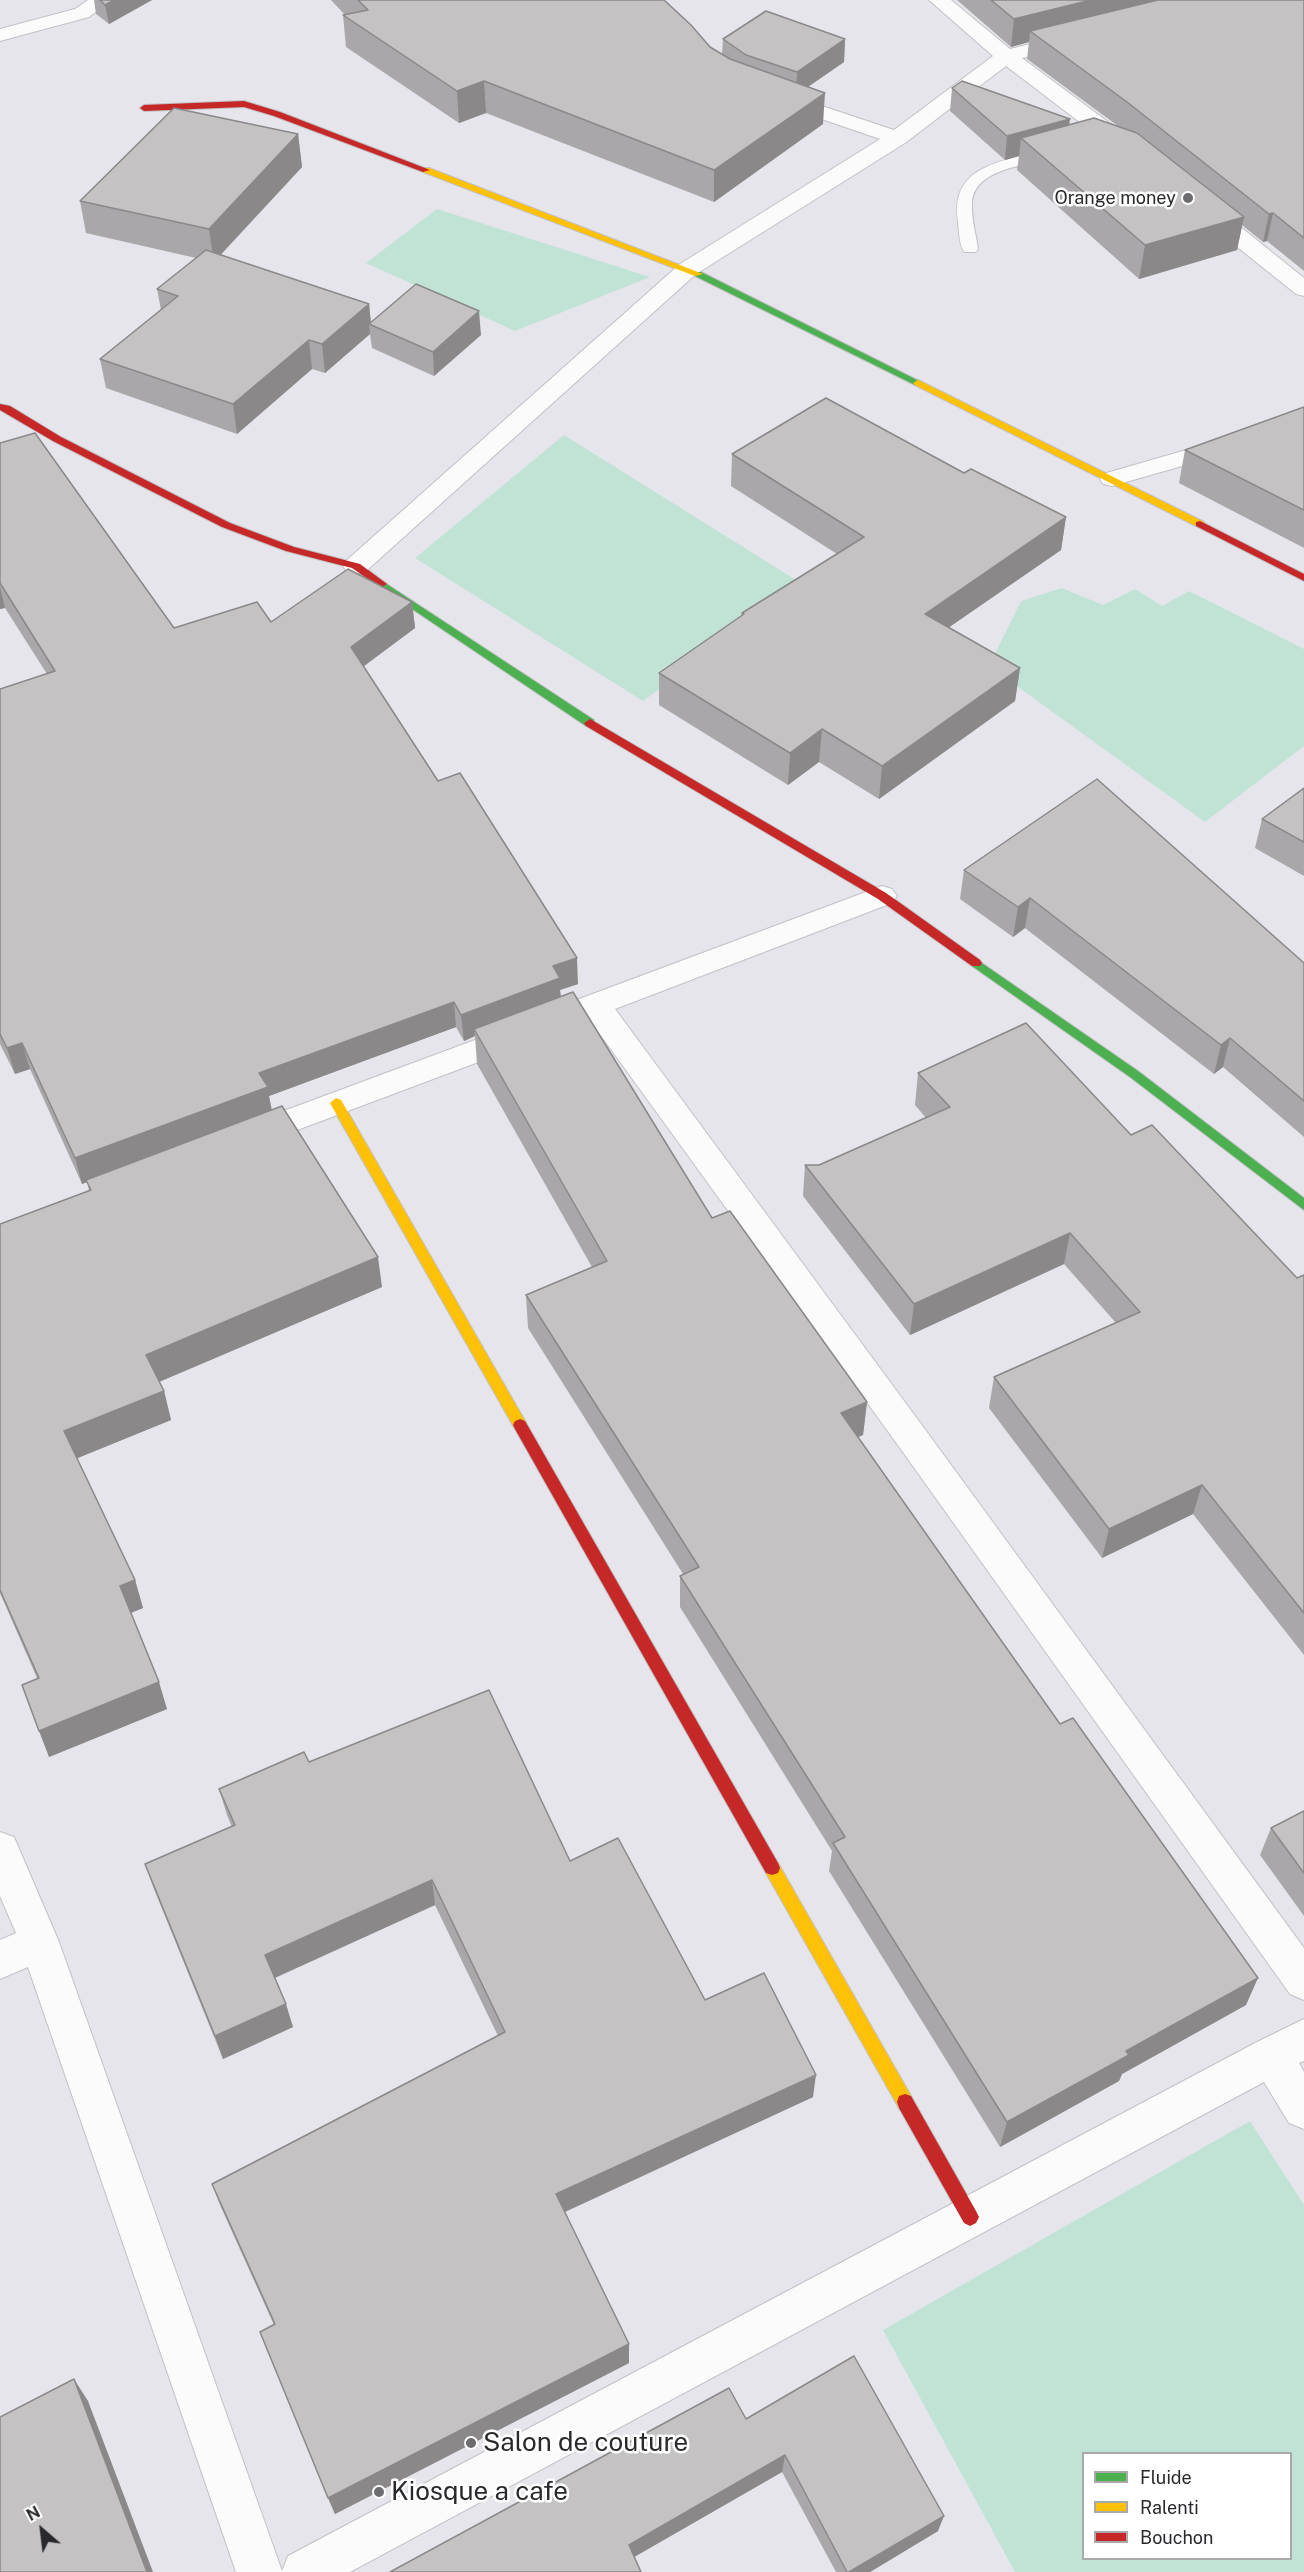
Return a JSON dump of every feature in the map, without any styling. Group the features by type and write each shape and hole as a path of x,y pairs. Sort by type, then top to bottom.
{"street":[{"path":"0,35 82,13 102,0"},
{"path":"939,0 1006,56 1141,158"},
{"path":"356,566 688,269 897,138 1006,56 1096,33"},
{"path":"759,91 897,138"},
{"path":"144,108 244,104 277,114 688,269 1112,479 1304,578"},
{"path":"1186,195 1304,289"},
{"path":"0,406 57,439 226,525 290,549 356,566 587,720 882,896 1134,1074 1304,1205"},
{"path":"1112,479 1304,423"},
{"path":"224,1146 882,896"},
{"path":"595,1005 912,1438 1304,1981"},
{"path":"336,1103 970,2217"},
{"path":"0,1850 39,1942 259,2572"},
{"path":"0,1960 39,1942"},
{"path":"304,2572 1287,2048 1304,2109"}],"lane":[{"path":"1092,143 1114,136"},
{"path":"970,249 964,198 975,179 992,170 1059,152"}],"green space":[{"path":"437,209 650,277 515,331 366,263"},
{"path":"564,435 804,585 643,701 415,558"},
{"path":"1062,588 1103,605 1135,589 1162,606 1189,591 1304,649 1304,746 1205,822 989,666 1021,601"},
{"path":"1250,2121 1304,2205 1304,2572 1015,2572 883,2330"}],"building":[{"path":"100,0 114,0 105,5"},
{"path":"358,0 664,0 691,25 710,47 730,59 825,93 714,170 484,81 457,91 343,15 368,10"},
{"path":"991,0 1091,0 1014,19"},
{"path":"1158,0 1304,0 1304,238 1273,213 1269,214 1127,102 1030,31"},
{"path":"766,11 845,39 797,72 746,55 723,39"},
{"path":"962,81 1070,119 1007,136 952,88"},
{"path":"174,108 298,134 209,229 80,201"},
{"path":"1094,118 1137,133 1244,217 1145,245 1021,138"},
{"path":"206,250 369,304 322,344 309,340 233,404 100,359 178,296 157,289"},
{"path":"416,284 479,311 433,352 369,324"},
{"path":"826,398 964,473 971,469 1066,517 925,614 1020,668 882,766 822,729 790,753 659,673 744,614 742,613 864,537 732,454"},
{"path":"1304,407 1304,510 1185,450"},
{"path":"35,433 174,628 257,602 271,622 348,569 412,602 351,647 438,781 460,773 577,958 553,966 560,978 461,1015 454,1002 259,1073 268,1087 75,1158 22,1043 7,1048 0,1034 0,689 55,671 0,583 0,443"},
{"path":"1097,779 1304,963 1304,1101 1230,1038 1221,1045 1030,898 1018,907 964,870"},
{"path":"1304,788 1304,842 1262,819"},
{"path":"573,992 712,1218 730,1211 867,1402 841,1413 1060,1724 1073,1718 1258,1978 1126,2051 1129,2055 1007,2122 833,1843 845,1837 680,1576 699,1567 526,1295 607,1261 474,1029"},
{"path":"1026,1023 1131,1135 1152,1125 1297,1278 1304,1275 1304,1613 1202,1485 1109,1529 994,1377 1140,1312 1070,1233 914,1304 805,1165 819,1165 950,1107 918,1073"},
{"path":"282,1106 378,1257 146,1355 164,1391 64,1431 135,1580 120,1586 159,1682 39,1731 22,1685 39,1678 0,1590 0,1224 91,1190 86,1180"},
{"path":"489,1690 570,1861 618,1838 705,2000 764,1973 816,2075 556,2194 629,2344 328,2498 260,2332 275,2324 212,2184 505,2032 432,1880 265,1955 286,2004 215,2036 145,1864 235,1825 219,1789 304,1752 309,1762"},
{"path":"1304,1811 1304,1873 1271,1828"},
{"path":"854,2356 944,2516 849,2572 785,2455 629,2545 641,2572 390,2572 729,2388 746,2419"},
{"path":"74,2379 147,2572 0,2572 0,2417"}],"traffic: fast":[{"path":"698,274 918,383"},
{"path":"382,584 590,723"},
{"path":"976,963 1134,1074 1304,1205"}],"traffic: slow":[{"path":"426,170 698,274"},
{"path":"918,383 1200,524"},
{"path":"336,1103 520,1425"},
{"path":"772,1868 905,2102"}],"traffic: jam":[{"path":"144,108 244,104 277,114 426,170"},
{"path":"0,407 6,408 57,439 226,525 290,549 356,566 382,584"},
{"path":"1200,524 1304,578"},
{"path":"590,723 882,896 976,963"},
{"path":"520,1425 772,1868"},
{"path":"905,2102 970,2217"}],"place":[{"name":"Orange money","path":"1188,198"},
{"name":"Salon de couture","path":"471,2443"},
{"name":"Kiosque a cafe","path":"379,2492"}]}
